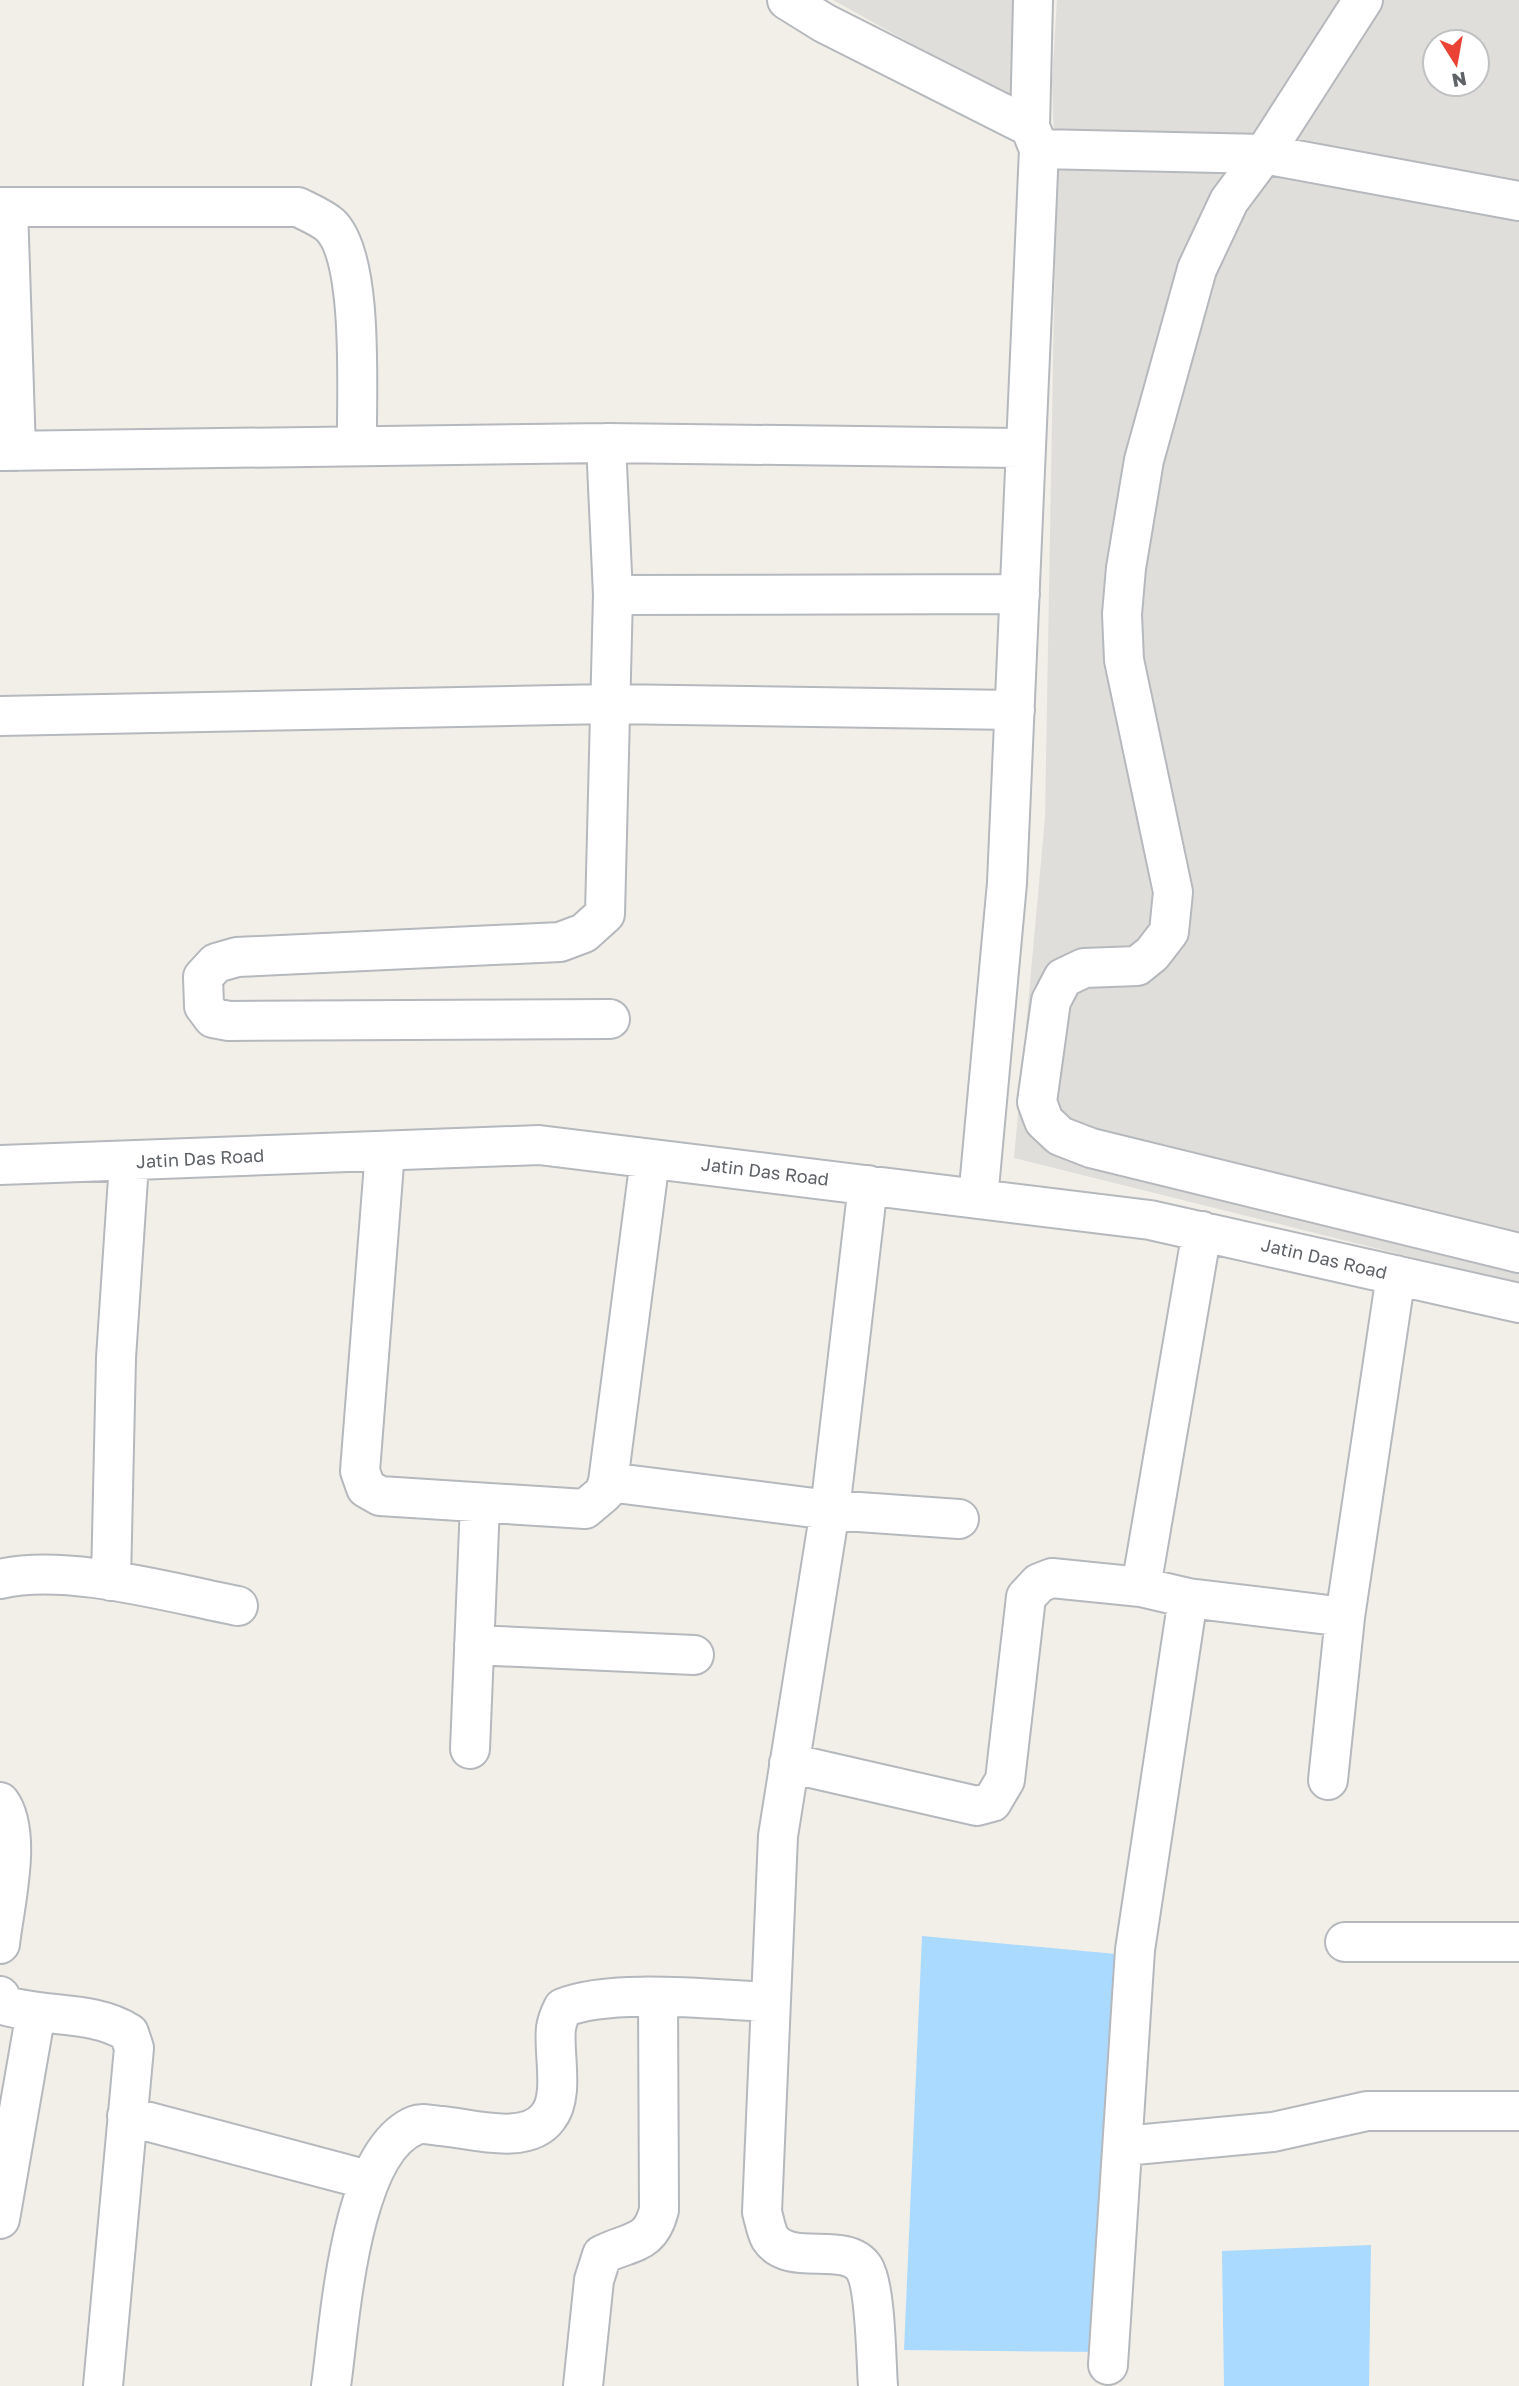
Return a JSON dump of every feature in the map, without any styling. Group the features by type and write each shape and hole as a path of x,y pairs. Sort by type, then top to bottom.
{"street":[{"path":"787,0 824,23 1035,138 1264,154 1519,201"},
{"path":"978,1199 1007,883 1015,710 1035,138 1033,0"},
{"path":"1363,0 1264,154 1229,201 1197,269 1144,460 1126,568 1122,614 1124,660 1173,892 1169,932 1152,954 1138,966 1084,968 1063,978 1051,1001 1037,1102 1044,1121 1060,1136 1091,1148 1519,1253"},
{"path":"357,446 354,294 350,264 331,226 298,207 4,207 8,451 606,443 1026,448"},
{"path":"606,443 613,595 605,914 584,933 560,942 237,957 216,963 204,977 204,1006 213,1018 229,1021 610,1019"},
{"path":"613,595 1020,594"},
{"path":"0,716 610,704 1015,710"},
{"name":"Jatin Das Road","path":"0,1165 129,1163 539,1145 1150,1220 1519,1303"},
{"path":"385,1151 360,1471 366,1488 380,1496 585,1509 595,1504 604,1493 608,1482 650,1159"},
{"path":"111,1581 116,1358 129,1163"},
{"path":"868,1185 830,1510 778,1836 762,2212 770,2238 785,2249 855,2259 865,2270 870,2290 878,2386"},
{"path":"1141,1587 1202,1231"},
{"path":"1328,1780 1345,1617 1396,1275"},
{"path":"608,1482 830,1510 959,1519"},
{"path":"470,1749 480,1504"},
{"path":"0,1579 24,1573 111,1581 238,1606"},
{"path":"789,1763 977,1806 992,1802 1005,1780 1026,1597 1039,1583 1052,1578 1141,1587 1188,1598 1345,1617"},
{"path":"1108,2365 1135,1950 1188,1598"},
{"path":"474,1645 694,1655"},
{"path":"0,1802 6,1811 12,1838 0,1944"},
{"path":"1345,1942 1519,1942"},
{"path":"0,1996 3,2005 114,2023 130,2033 134,2048 103,2386"},
{"path":"331,2386 355,2220 368,2180 403,2132 418,2124 511,2133 537,2130 551,2115 555,2093 556,2026 563,2008 581,2000 658,1998 769,2002"},
{"path":"583,2386 594,2280 602,2255 641,2240 655,2228 659,2210 658,1998"},
{"path":"0,2219 36,2012"},
{"path":"1124,2146 1273,2132 1367,2111 1519,2111"},
{"path":"127,2116 368,2180"}],"shaded area":[{"path":"833,0 1017,0 1025,107"},
{"path":"1057,0 1519,0 1519,1284 1014,1158 1045,818 1056,192 1052,82"}],"water":[{"path":"922,1936 1116,1954 1099,2352 904,2350"},
{"path":"1371,2245 1369,2386 1224,2386 1222,2251"}]}
